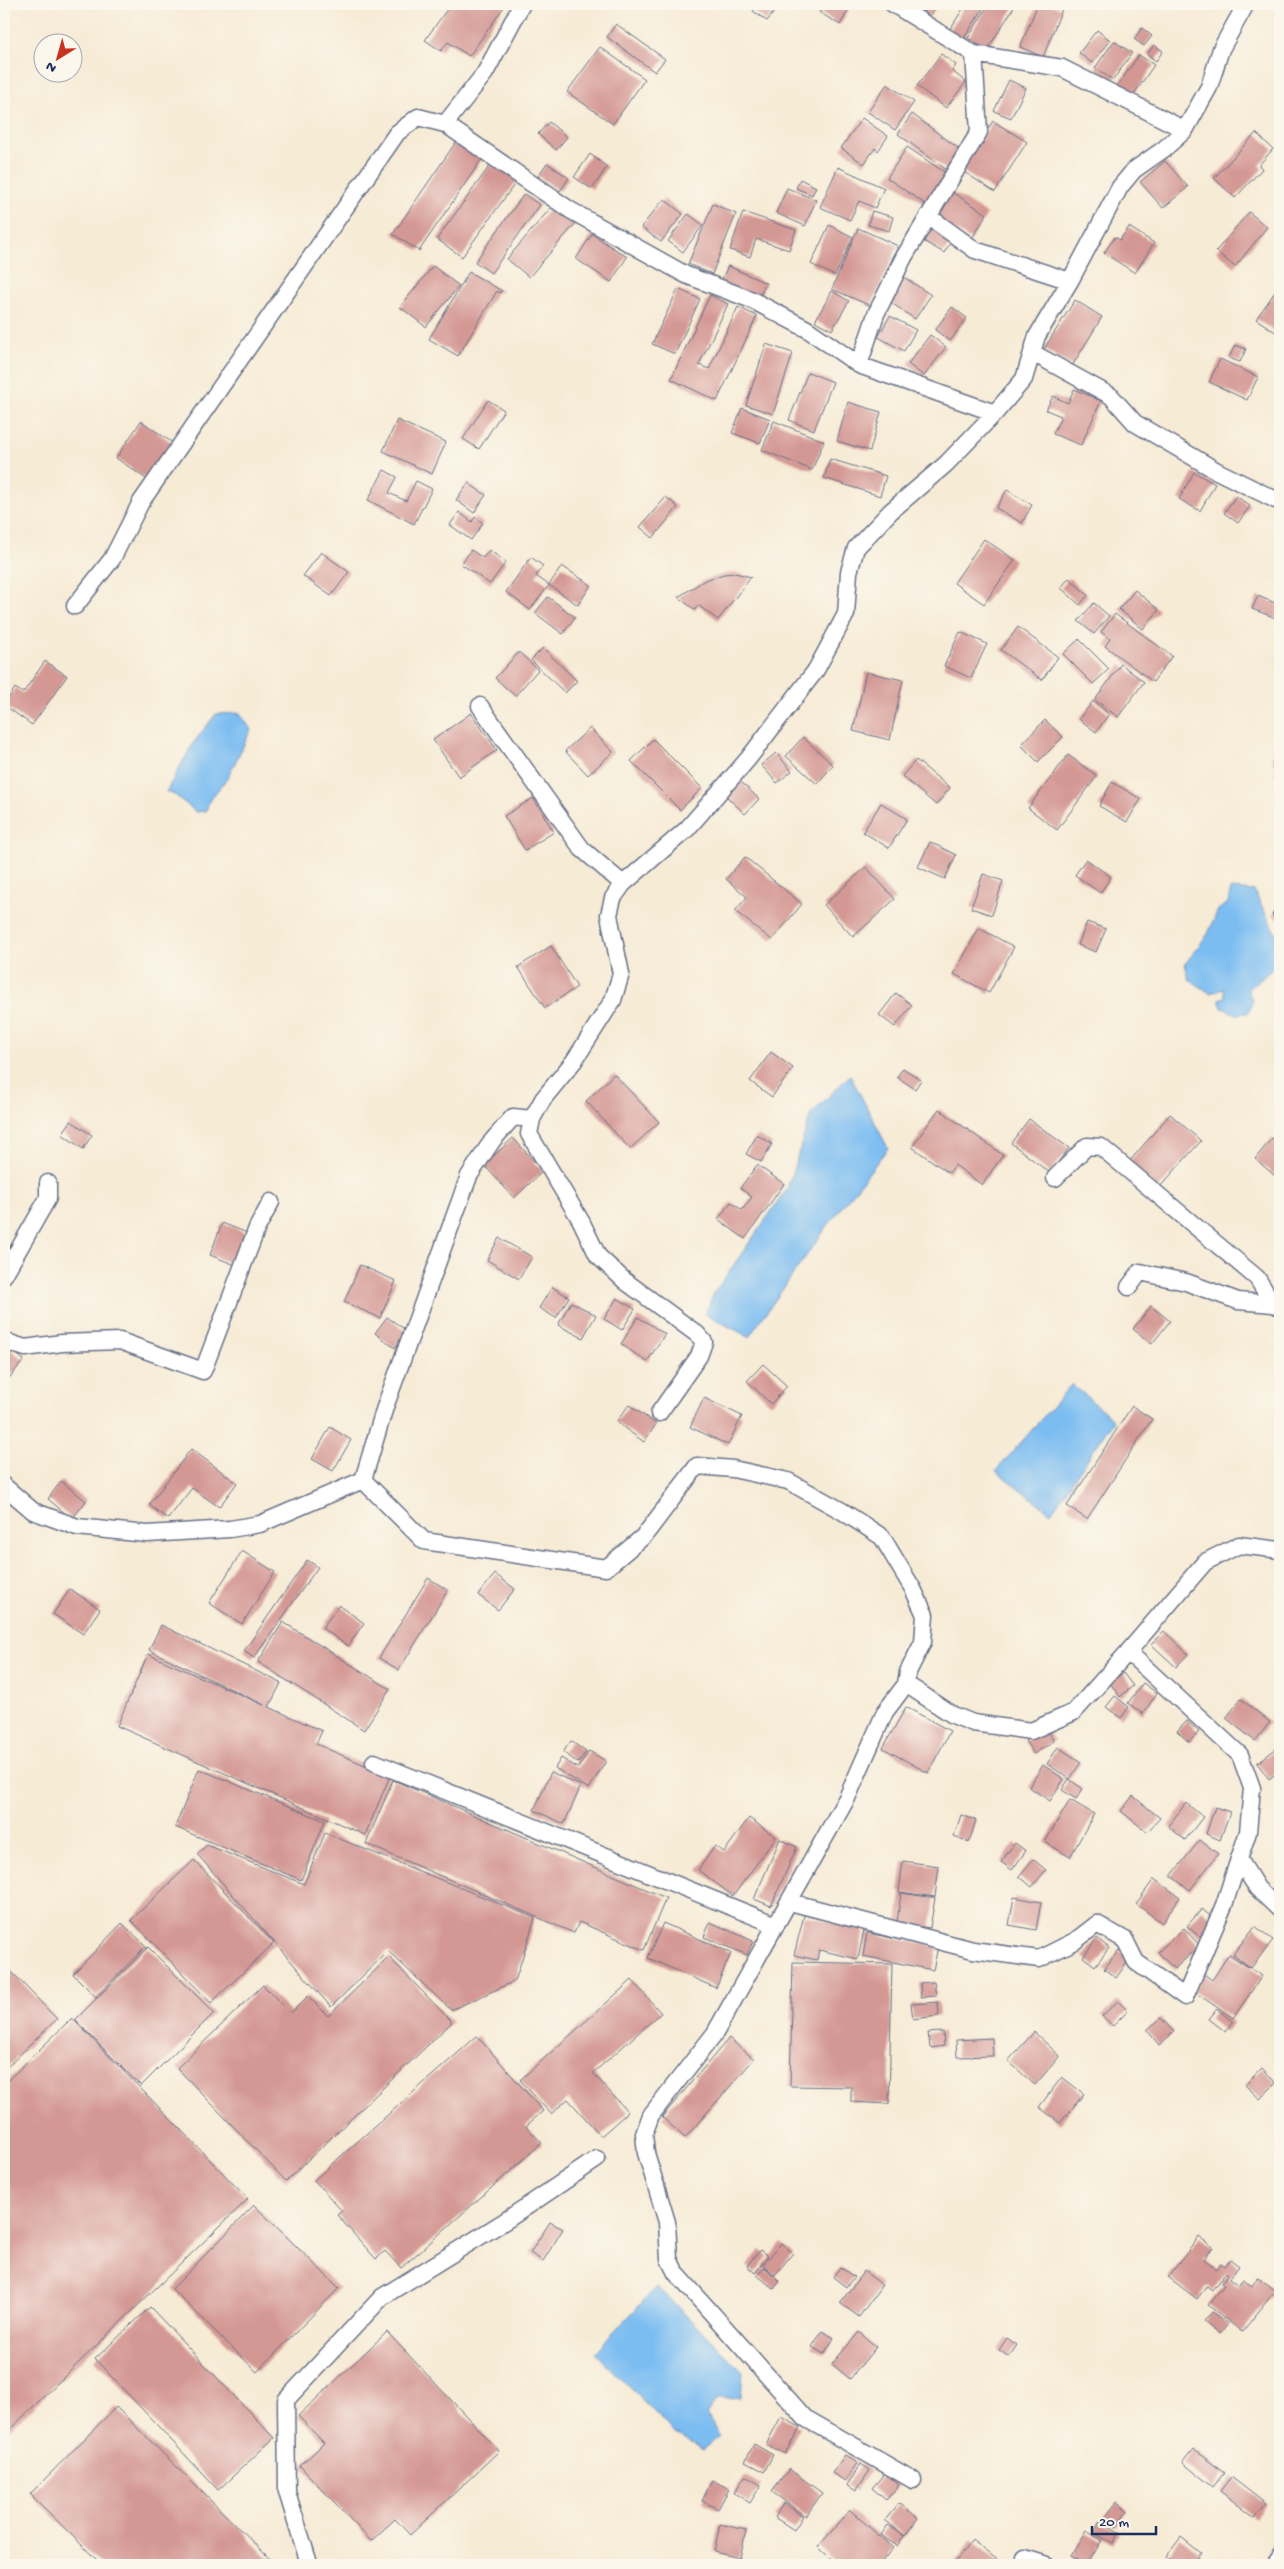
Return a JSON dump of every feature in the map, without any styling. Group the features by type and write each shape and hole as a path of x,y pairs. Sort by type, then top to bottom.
{"street":[{"path":"445,124 485,74 522,4"},
{"path":"893,4 974,54 1062,68 1185,130"},
{"path":"659,1413 699,1356 704,1342 697,1334 625,1281 598,1256 581,1221 530,1134 532,1119 544,1099 574,1062 613,1000 621,974 609,915 613,898 623,884 687,829 748,759 816,670 846,614 849,572 856,548 891,511 946,464 995,413 1024,379 1033,353 1036,336 1070,281 1120,186 1134,170 1164,150 1185,130 1209,87 1221,48 1246,4"},
{"path":"859,365 876,314 904,256 979,132 974,54"},
{"path":"75,606 112,559 141,502 397,133 418,118 445,124 570,210 686,275 760,304 807,329 859,365 995,413"},
{"path":"928,216 975,250 1070,281"},
{"path":"1033,353 1111,396 1135,422 1217,471 1280,502"},
{"path":"480,706 582,849 623,884"},
{"path":"363,1480 385,1406 469,1176 492,1141 513,1117 532,1119"},
{"path":"1055,1178 1087,1146 1101,1147 1258,1278 1277,1306"},
{"path":"4,1275 48,1198 48,1183"},
{"path":"4,1341 25,1348 62,1343 120,1341 203,1372 257,1228 271,1202"},
{"path":"1129,1287 1140,1272 1186,1282 1238,1302 1277,1306"},
{"path":"363,1480 424,1541 606,1568 644,1536 697,1466 732,1469 788,1481 842,1511 882,1537 899,1564 925,1615 923,1642 908,1672 906,1684 885,1712 847,1798 715,2033 651,2115 644,2134 646,2153 667,2222 669,2258 676,2273 806,2418 913,2480"},
{"path":"4,1486 33,1511 77,1527 147,1534 230,1529 260,1524 363,1480"},
{"path":"906,1684 953,1715 973,1723 1031,1731 1074,1712 1205,1562 1239,1545 1280,1550"},
{"path":"790,1902 973,1950 1039,1960 1075,1941 1097,1924 1125,1940 1136,1962 1185,1997 1224,1905 1248,1832 1252,1788 1240,1755 1128,1652"},
{"path":"374,1762 776,1925"},
{"path":"1239,1859 1257,1888 1280,1910"},
{"path":"304,2565 308,2560 288,2492 286,2400 382,2297 505,2221 597,2159"},
{"path":"1273,2565 1280,2555"},
{"path":"1025,2558 1047,2565"}],"water":[{"path":"240,713 251,730 228,777 209,801 206,811 196,812 175,795 166,792 194,742 216,714"},
{"path":"1231,889 1254,891 1277,936 1280,938 1280,958 1270,971 1247,989 1253,1001 1248,1013 1237,1014 1222,1008 1219,999 1225,997 1224,989 1210,993 1189,979 1185,964 1208,934 1218,910 1228,903"},
{"path":"850,1075 888,1148 828,1225 749,1337 705,1314 714,1293 787,1189 811,1114"},
{"path":"1072,1384 1114,1420 1051,1513 996,1471"},
{"path":"657,2287 743,2372 741,2397 717,2399 706,2414 720,2436 703,2450 674,2432 595,2352"}],"building":[{"path":"451,4 506,4 469,56 448,42 441,51 425,40"},
{"path":"758,4 765,4 775,11 767,21 753,11"},
{"path":"824,4 852,4 840,25 819,12"},
{"path":"919,4 938,4 930,16 917,7"},
{"path":"966,4 975,4 983,9 963,40 949,31"},
{"path":"989,4 1016,4 987,50 968,38"},
{"path":"1038,4 1050,4 1062,9 1043,57 1020,47"},
{"path":"616,24 665,59 655,72 607,37"},
{"path":"1142,28 1152,36 1144,46 1134,39"},
{"path":"1097,30 1110,40 1092,63 1079,53"},
{"path":"1114,41 1132,53 1113,80 1095,68"},
{"path":"1154,45 1163,51 1156,61 1147,54"},
{"path":"600,47 645,79 613,124 567,92"},
{"path":"941,54 956,65 952,71 966,82 946,108 917,86"},
{"path":"1139,55 1154,65 1132,97 1117,86"},
{"path":"1009,80 1026,88 1011,118 994,111"},
{"path":"887,84 914,102 895,130 868,112"},
{"path":"912,114 962,151 948,171 898,134"},
{"path":"862,118 888,136 878,151 875,148 864,164 841,148"},
{"path":"993,121 1027,142 995,192 961,170"},
{"path":"549,122 567,137 556,150 538,134"},
{"path":"1256,133 1273,149 1259,165 1262,169 1235,198 1214,178"},
{"path":"458,139 484,156 419,251 393,234"},
{"path":"907,147 949,175 928,206 887,178"},
{"path":"590,154 607,167 592,189 574,177"},
{"path":"494,160 519,178 462,257 437,239"},
{"path":"1165,161 1188,187 1163,208 1140,182"},
{"path":"547,163 569,178 560,191 538,176"},
{"path":"838,167 884,188 875,208 859,201 850,220 820,207"},
{"path":"800,179 816,187 812,195 796,188"},
{"path":"787,188 816,200 805,226 776,213"},
{"path":"950,191 987,214 971,240 934,217"},
{"path":"524,194 540,205 491,273 475,262"},
{"path":"664,199 683,214 661,242 641,227"},
{"path":"554,204 576,223 529,277 507,259"},
{"path":"713,204 736,214 712,274 688,264"},
{"path":"872,211 893,217 889,231 868,225"},
{"path":"743,212 796,230 789,250 756,239 750,257 730,250"},
{"path":"1249,212 1267,227 1235,267 1216,251"},
{"path":"688,214 703,225 683,252 668,241"},
{"path":"829,225 853,237 835,276 811,264"},
{"path":"929,226 952,240 944,253 920,239"},
{"path":"1129,227 1154,243 1135,273 1104,253 1115,237 1120,240"},
{"path":"858,228 898,246 871,306 832,289"},
{"path":"592,234 627,257 611,282 576,259"},
{"path":"433,266 459,286 426,327 400,307"},
{"path":"728,266 766,283 758,300 720,283"},
{"path":"469,272 502,291 500,293 497,291 458,356 429,339"},
{"path":"902,276 931,295 915,319 887,300"},
{"path":"678,289 700,299 675,354 652,344"},
{"path":"832,291 849,301 832,330 815,321"},
{"path":"1275,292 1280,295 1280,335 1256,319"},
{"path":"710,295 728,304 699,365 709,369 738,307 757,316 717,401 671,379"},
{"path":"1075,300 1102,317 1072,366 1044,349"},
{"path":"952,307 967,318 950,341 935,330"},
{"path":"890,316 916,330 904,351 878,337"},
{"path":"930,335 946,347 924,376 908,364"},
{"path":"766,344 793,353 773,414 746,405"},
{"path":"1235,345 1246,349 1240,362 1229,358"},
{"path":"1220,359 1258,377 1247,400 1209,382"},
{"path":"808,372 833,382 814,430 789,420"},
{"path":"1074,389 1101,401 1081,445 1053,434 1061,416 1046,410 1053,396 1068,403"},
{"path":"488,400 504,410 479,449 463,439"},
{"path":"848,402 881,412 870,451 837,441"},
{"path":"742,408 770,419 760,443 732,433"},
{"path":"397,420 446,442 432,474 383,451"},
{"path":"141,421 173,443 148,480 116,458"},
{"path":"774,421 824,441 812,470 762,450"},
{"path":"830,459 886,476 880,496 824,478"},
{"path":"384,470 397,477 389,493 406,501 416,481 432,489 414,524 368,500"},
{"path":"1194,472 1215,484 1200,511 1179,499"},
{"path":"468,483 486,495 474,513 456,500"},
{"path":"1007,490 1032,505 1022,523 996,508"},
{"path":"1236,496 1250,506 1238,523 1224,513"},
{"path":"666,497 678,507 653,538 640,527"},
{"path":"459,512 472,522 475,517 483,523 471,540 450,525"},
{"path":"984,539 1015,560 984,604 954,583"},
{"path":"471,550 483,558 489,550 506,562 490,584 461,564"},
{"path":"321,552 349,572 331,596 303,576"},
{"path":"531,557 543,566 536,576 549,585 530,610 506,592"},
{"path":"562,566 591,585 578,605 549,585"},
{"path":"735,573 751,577 718,620 698,605 695,610 678,597 705,580 724,574"},
{"path":"1069,578 1088,595 1080,605 1061,588"},
{"path":"1135,590 1159,610 1143,629 1119,609"},
{"path":"1258,596 1280,605 1276,618 1252,609"},
{"path":"548,597 575,617 563,634 535,613"},
{"path":"1094,603 1109,616 1094,634 1078,621"},
{"path":"1115,614 1172,656 1153,682 1105,646 1110,639 1101,632"},
{"path":"1018,627 1058,657 1042,680 1001,650"},
{"path":"960,632 987,644 971,678 944,666"},
{"path":"1079,639 1109,669 1093,684 1063,654"},
{"path":"543,648 577,681 565,693 531,660"},
{"path":"519,652 538,670 515,696 495,678"},
{"path":"45,661 67,676 32,725 4,705 15,688 23,693"},
{"path":"1121,664 1144,682 1118,717 1095,700"},
{"path":"866,672 903,680 890,740 853,731"},
{"path":"1093,701 1109,714 1096,732 1079,719"},
{"path":"471,713 497,750 459,777 433,740"},
{"path":"1045,720 1063,737 1038,762 1021,745"},
{"path":"590,728 613,752 588,775 565,751"},
{"path":"803,737 833,765 817,784 786,756"},
{"path":"653,739 702,788 680,810 631,761"},
{"path":"1280,746 1280,778 1274,775 1278,766 1272,763"},
{"path":"776,753 792,771 777,783 761,765"},
{"path":"1068,755 1097,776 1057,830 1028,808"},
{"path":"916,760 950,788 936,805 902,776"},
{"path":"738,779 759,799 745,814 724,794"},
{"path":"1112,782 1141,799 1127,822 1099,806"},
{"path":"533,798 554,832 525,850 504,816"},
{"path":"881,803 907,819 889,848 863,832"},
{"path":"930,842 956,855 945,879 918,867"},
{"path":"745,857 802,904 772,940 735,911 747,897 726,879"},
{"path":"1086,859 1111,877 1100,893 1075,875"},
{"path":"866,867 895,899 853,937 824,905"},
{"path":"983,874 1003,881 992,915 971,908"},
{"path":"1280,903 1280,920 1272,915"},
{"path":"1087,922 1106,929 1096,952 1078,945"},
{"path":"979,928 1014,947 989,993 954,974"},
{"path":"551,946 577,987 545,1008 518,967"},
{"path":"896,993 912,1005 895,1027 879,1015"},
{"path":"771,1052 793,1068 772,1097 750,1081"},
{"path":"903,1068 921,1080 915,1089 897,1077"},
{"path":"614,1074 659,1122 630,1149 586,1101"},
{"path":"939,1109 1003,1155 982,1185 955,1165 949,1173 912,1147"},
{"path":"1170,1114 1201,1141 1158,1189 1128,1163"},
{"path":"1029,1119 1069,1148 1050,1173 1011,1143"},
{"path":"71,1121 92,1135 83,1149 62,1134"},
{"path":"757,1135 772,1144 761,1162 746,1154"},
{"path":"513,1138 543,1171 514,1198 484,1165"},
{"path":"1272,1138 1280,1145 1280,1180 1255,1159"},
{"path":"757,1165 784,1184 745,1239 718,1219 731,1202 742,1210 752,1197 740,1188"},
{"path":"222,1223 250,1234 238,1266 210,1255"},
{"path":"499,1238 532,1257 519,1279 487,1260"},
{"path":"360,1265 396,1281 380,1318 344,1302"},
{"path":"552,1287 569,1297 556,1318 539,1308"},
{"path":"617,1298 635,1309 622,1330 604,1319"},
{"path":"571,1302 596,1315 583,1338 558,1325"},
{"path":"1151,1306 1170,1321 1152,1344 1133,1329"},
{"path":"387,1317 407,1331 395,1348 375,1333"},
{"path":"638,1317 665,1334 647,1362 621,1344"},
{"path":"5,1345 24,1360 6,1382 4,1380"},
{"path":"763,1364 787,1386 771,1404 747,1381"},
{"path":"704,1398 742,1416 728,1445 690,1427"},
{"path":"629,1405 656,1424 644,1442 616,1422"},
{"path":"1132,1406 1152,1419 1087,1519 1067,1506"},
{"path":"330,1427 351,1440 333,1471 312,1459"},
{"path":"191,1449 237,1483 219,1507 192,1488 168,1519 149,1505"},
{"path":"61,1481 86,1501 72,1519 48,1499"},
{"path":"242,1551 275,1572 242,1624 209,1603"},
{"path":"307,1560 318,1567 254,1658 244,1651"},
{"path":"495,1574 515,1589 498,1610 478,1595"},
{"path":"428,1578 448,1590 399,1670 379,1658"},
{"path":"70,1589 100,1609 83,1634 53,1614"},
{"path":"339,1605 364,1623 348,1646 322,1628"},
{"path":"283,1622 390,1689 364,1730 258,1662"},
{"path":"161,1625 281,1683 269,1707 322,1731 316,1744 390,1776 365,1835 117,1726 148,1654 264,1705 149,1650"},
{"path":"1164,1631 1188,1654 1176,1667 1151,1644"},
{"path":"1123,1673 1133,1686 1120,1697 1110,1683"},
{"path":"1143,1683 1157,1693 1143,1714 1128,1703"},
{"path":"1115,1696 1129,1707 1121,1718 1106,1707"},
{"path":"1241,1699 1270,1722 1255,1741 1226,1718"},
{"path":"906,1707 950,1731 928,1773 883,1748"},
{"path":"1187,1721 1199,1732 1189,1742 1177,1731"},
{"path":"1046,1728 1054,1741 1034,1754 1025,1741"},
{"path":"571,1741 586,1752 578,1763 563,1752"},
{"path":"1058,1747 1081,1762 1070,1779 1047,1764"},
{"path":"1277,1748 1280,1753 1280,1771 1269,1779 1257,1763"},
{"path":"589,1751 606,1761 589,1789 555,1768 561,1758 578,1768"},
{"path":"1043,1765 1064,1779 1050,1801 1029,1787"},
{"path":"199,1769 325,1821 301,1880 175,1827"},
{"path":"551,1772 581,1786 564,1824 534,1810"},
{"path":"1069,1779 1083,1789 1076,1799 1062,1790"},
{"path":"393,1780 666,1898 644,1950 579,1922 574,1933 366,1844"},
{"path":"1133,1796 1160,1818 1147,1832 1121,1811"},
{"path":"1070,1800 1094,1814 1070,1857 1045,1842"},
{"path":"1186,1803 1203,1817 1185,1840 1168,1826"},
{"path":"1215,1807 1230,1812 1220,1840 1206,1834"},
{"path":"961,1815 976,1820 969,1842 954,1836"},
{"path":"749,1818 776,1837 733,1896 698,1870 715,1846 724,1852"},
{"path":"325,1833 535,1918 515,1981 451,2010 388,1951 331,2007 197,1854 207,1845 304,1884"},
{"path":"780,1839 797,1847 771,1906 754,1899"},
{"path":"1200,1840 1218,1854 1190,1890 1171,1876"},
{"path":"1015,1843 1026,1851 1012,1870 1001,1862"},
{"path":"1033,1859 1046,1870 1032,1887 1019,1876"},
{"path":"194,1860 274,1943 211,2003 131,1920"},
{"path":"903,1861 939,1866 935,1897 899,1892"},
{"path":"1154,1879 1180,1897 1162,1923 1136,1904"},
{"path":"901,1893 935,1898 930,1928 897,1923"},
{"path":"1014,1897 1041,1902 1036,1930 1009,1925"},
{"path":"1202,1909 1215,1920 1200,1937 1187,1926"},
{"path":"804,1915 864,1930 858,1959 819,1950 817,1960 794,1955"},
{"path":"710,1922 753,1941 747,1955 704,1937"},
{"path":"122,1923 146,1946 96,1997 73,1974"},
{"path":"663,1923 731,1953 716,1988 648,1958"},
{"path":"1255,1926 1273,1940 1251,1968 1233,1954"},
{"path":"1184,1928 1200,1946 1174,1969 1158,1952"},
{"path":"867,1933 938,1947 933,1970 863,1956"},
{"path":"1097,1938 1109,1948 1095,1966 1083,1957"},
{"path":"148,1947 214,2013 141,2086 75,2020"},
{"path":"1119,1950 1130,1959 1116,1978 1104,1969"},
{"path":"1229,1954 1262,1976 1233,2018 1193,1991 1204,1974 1212,1980"},
{"path":"389,1957 452,2022 286,2181 177,2068 263,1985 291,2013 308,1996 328,2016"},
{"path":"793,1962 892,1964 889,2104 851,2102 851,2087 790,2086"},
{"path":"6,1966 57,2019 6,2068 4,2065 4,1968"},
{"path":"632,1980 661,2013 593,2073 628,2112 601,2136 568,2099 551,2114 520,2080"},
{"path":"934,1982 936,1996 921,1997 920,1983"},
{"path":"1118,2001 1128,2011 1113,2026 1102,2016"},
{"path":"938,2002 939,2016 913,2019 911,2004"},
{"path":"1217,2009 1233,2022 1226,2032 1209,2019"},
{"path":"72,2018 248,2199 4,2435 4,2084"},
{"path":"1161,2018 1174,2032 1159,2045 1147,2030"},
{"path":"943,2032 944,2046 930,2048 928,2033"},
{"path":"1034,2032 1060,2056 1035,2085 1008,2061"},
{"path":"477,2036 543,2111 526,2126 542,2143 401,2268 385,2251 376,2259 337,2215 342,2211 314,2180"},
{"path":"729,2038 754,2059 685,2138 662,2117"},
{"path":"992,2038 993,2056 957,2057 956,2040"},
{"path":"1262,2068 1276,2083 1260,2099 1245,2085"},
{"path":"1062,2077 1084,2094 1060,2123 1039,2107"},
{"path":"254,2205 339,2288 257,2372 172,2289"},
{"path":"550,2222 563,2229 543,2261 530,2253"},
{"path":"1199,2237 1213,2247 1204,2259 1217,2269 1221,2263 1225,2266 1230,2259 1239,2266 1229,2279 1238,2286 1243,2280 1252,2286 1258,2277 1275,2291 1242,2332 1208,2305 1224,2285 1221,2283 1228,2274 1226,2272 1212,2290 1207,2286 1197,2299 1168,2277"},
{"path":"781,2243 793,2253 775,2275 763,2265"},
{"path":"760,2250 768,2256 755,2273 747,2266"},
{"path":"764,2267 780,2281 774,2289 757,2275"},
{"path":"840,2267 854,2277 846,2287 833,2277"},
{"path":"864,2271 882,2285 859,2317 840,2303"},
{"path":"150,2307 274,2438 218,2490 95,2359"},
{"path":"1212,2312 1228,2324 1220,2334 1204,2321"},
{"path":"822,2331 834,2338 824,2354 812,2347"},
{"path":"387,2332 499,2451 410,2535 395,2519 371,2541 300,2466 324,2443 298,2416"},
{"path":"859,2332 876,2347 850,2379 832,2364"},
{"path":"1007,2338 1017,2345 1009,2357 999,2350"},
{"path":"116,2407 276,2565 102,2565 30,2494"},
{"path":"781,2417 800,2427 785,2454 766,2444"},
{"path":"754,2444 773,2455 764,2472 745,2462"},
{"path":"1194,2449 1225,2472 1213,2487 1183,2463"},
{"path":"845,2455 857,2463 845,2481 832,2473"},
{"path":"861,2464 870,2470 856,2491 847,2485"},
{"path":"789,2469 822,2493 806,2516 772,2492"},
{"path":"885,2473 899,2485 886,2500 872,2488"},
{"path":"745,2476 761,2485 750,2503 734,2493"},
{"path":"1231,2477 1266,2504 1255,2518 1220,2491"},
{"path":"712,2480 729,2489 718,2509 702,2501"},
{"path":"1117,2502 1128,2511 1116,2527 1104,2519"},
{"path":"784,2503 803,2516 794,2530 774,2517"},
{"path":"899,2503 918,2518 905,2536 885,2520"},
{"path":"850,2510 893,2548 879,2565 838,2565 818,2547"},
{"path":"1100,2521 1119,2532 1113,2543 1094,2533"},
{"path":"720,2524 746,2530 740,2558 714,2552"},
{"path":"888,2525 904,2536 897,2546 881,2535"},
{"path":"1086,2531 1102,2540 1087,2565 1071,2556"},
{"path":"1181,2537 1201,2553 1192,2565 1177,2565 1166,2557"},
{"path":"972,2540 1004,2565 953,2565"}]}
